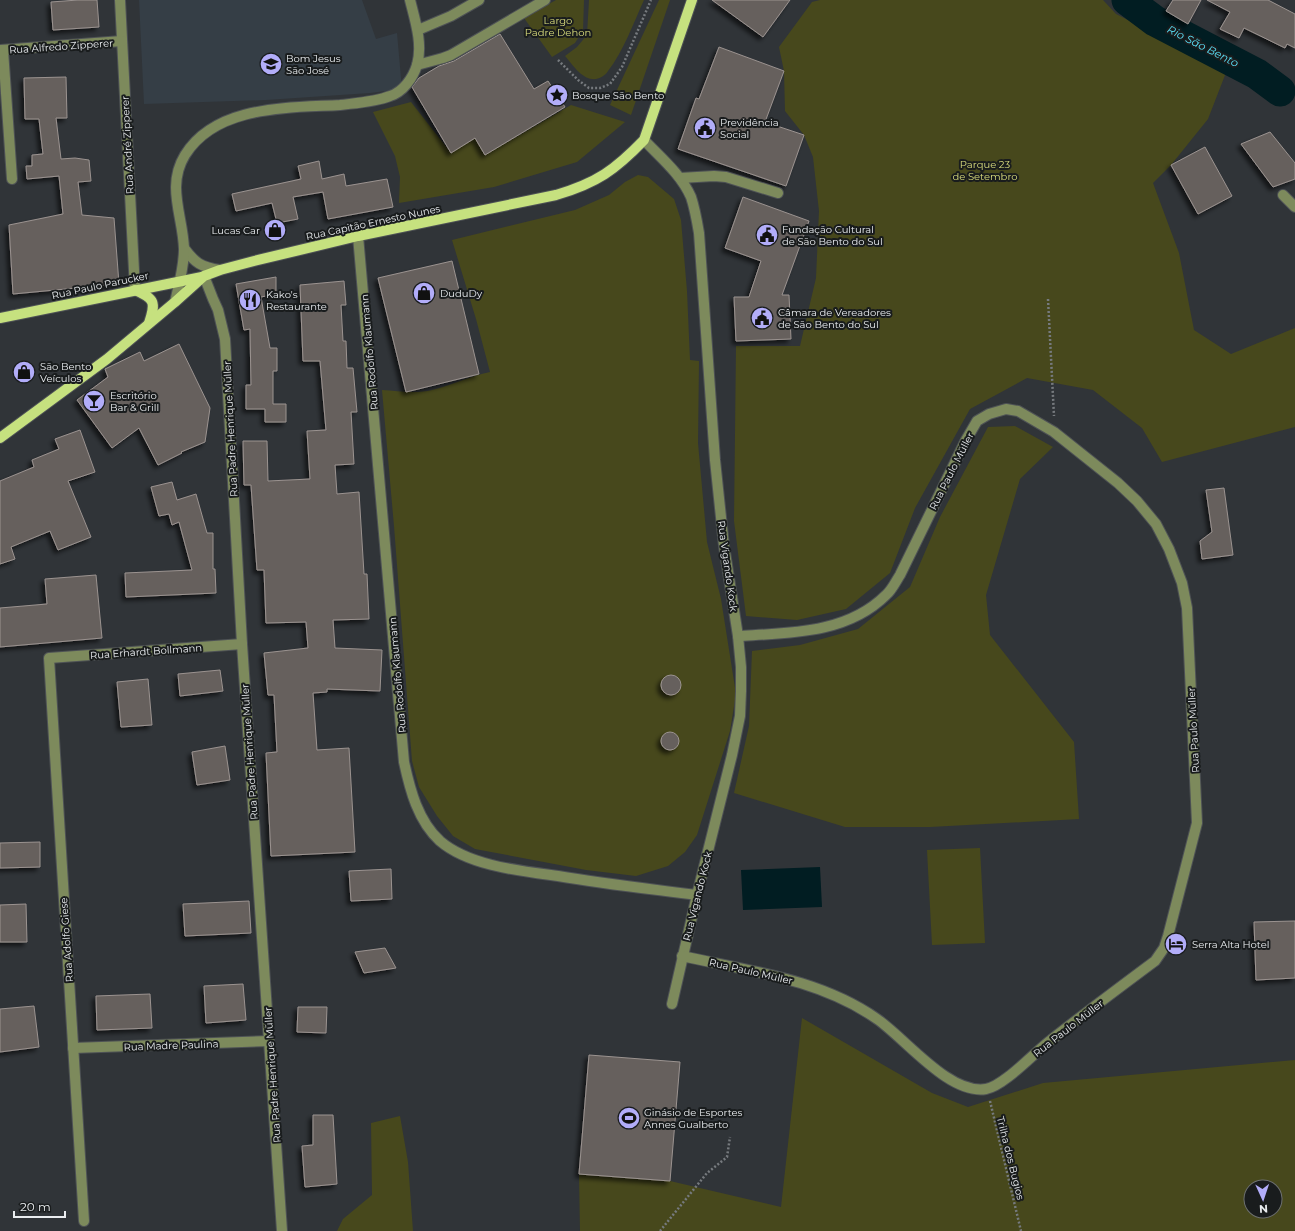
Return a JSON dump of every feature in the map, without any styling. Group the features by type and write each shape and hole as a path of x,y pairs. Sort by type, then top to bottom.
{"main road":[{"name":"Rua Capitão Ernesto Nunes","path":"0,438 107,359 204,276 220,270 358,236 535,200 576,190 594,182 611,171 644,140 692,0"},
{"name":"Rua Paulo Parucker","path":"0,318 204,276"},
{"path":"135,290 146,295 152,300 154,309 149,323"}],"street":[{"name":"Rua André Zipperer","path":"120,0 135,290"},
{"path":"175,302 183,265 184,248 181,216 175,197 177,176 185,155 195,142 211,129 231,119 253,112 354,104 391,96 402,89 411,77 417,65 419,48 418,30 410,0"},
{"path":"418,30 451,16 479,0"},
{"path":"417,65 450,55 545,0"},
{"name":"Rua Alfredo Zipperer","path":"2,50 122,41"},
{"path":"2,50 12,179"},
{"name":"Rua Vigando Kock","path":"644,140 680,178 690,196 696,213 699,233 715,460 724,546 738,636 741,667 740,716 732,755 682,956 672,1004"},
{"path":"680,178 714,176 726,177 778,193"},
{"path":"1283,195 1295,207"},
{"name":"Rua Rodolfo Klaumann","path":"358,236 404,762 409,784 417,807 427,825 440,840 458,853 485,863 587,881 697,895"},
{"path":"184,248 192,259 200,265 220,270"},
{"name":"Rua Padre Henrique Müller","path":"204,276 218,310 225,339 242,644 282,1231"},
{"name":"Rua Paulo Müller","path":"682,956 794,981 829,992 849,1001 878,1019 923,1059 953,1081 964,1087 987,1089 1006,1078 1051,1040 1155,961 1160,954 1168,936 1198,823 1188,608 1182,583 1169,549 1156,524 1137,501 1118,483 1054,432 1018,411 1006,409 990,414 977,421 966,440 900,575 888,594 874,606 858,616 818,630 738,636"},
{"name":"Rua Erhardt Bollmann","path":"49,658 242,644"},
{"name":"Rua Adolfo Giese","path":"49,658 84,1221"},
{"name":"Rua Madre Paulina","path":"73,1048 269,1041"}],"path":[{"path":"558,60 578,80 589,88 600,88 610,84 622,67 651,0"},
{"path":"1048,299 1054,432"},
{"name":"Trilha dos Bugios","path":"987,1089 1021,1231"},
{"path":"660,1231 707,1173 727,1157 730,1137"}],"shaded area":[{"name":"Bom Jesus São José","path":"139,0 362,0 376,39 397,33 402,89 370,93 266,100 144,104"}],"green space":[{"name":"Largo Padre Dehon","path":"556,0 584,0 583,30 575,43 552,57 524,18"},
{"path":"589,0 644,0 619,55 605,74 594,79 588,78 580,73 565,56 577,47 587,35"},
{"path":"659,0 670,0 631,115 610,105"},
{"name":"Parque 23 de Setembro","path":"820,0 1103,0 1116,14 1227,70 1208,119 1171,165 1153,183 1179,253 1194,330 1231,354 1295,328 1295,427 1162,462 1142,428 1093,390 1027,378 970,409 915,508 890,573 846,609 797,620 746,616 734,521 736,346 800,346 816,278 819,211 813,157 804,135 785,111 784,71 779,47 812,2"},
{"path":"411,102 451,153 475,138 485,155 571,105 625,122 577,162 494,187 399,203 400,177 395,156 373,112"},
{"path":"638,175 648,177 674,199 681,220 687,291 690,360 699,361 698,443 707,542 721,599 736,694 730,731 697,835 685,852 668,866 636,876 586,870 475,849 453,836 437,816 419,787 412,761 382,390 407,392 426,391 490,372 476,319 452,240 575,210 609,195 625,182"},
{"path":"1015,426 1053,447 1020,479 986,595 990,635 1074,742 1079,819 930,827 845,827 734,793 749,726 752,651 800,645 858,629 910,587 940,517 988,427"},
{"path":"980,848 985,943 932,945 927,850"},
{"path":"802,1018 932,1093 968,1107 1043,1083 1295,1060 1295,1231 580,1231 579,1174 670,1181 781,1207"},
{"path":"400,1116 408,1162 413,1231 337,1231 343,1219 372,1195 371,1123"}],"water":[{"path":"820,867 822,907 743,910 741,870"}],"building":[{"path":"97,0 99,27 53,30 51,2"},
{"path":"712,0 790,0 763,37"},
{"path":"1173,0 1201,0 1188,24 1166,11"},
{"path":"1207,0 1268,0 1295,14 1295,48 1287,44 1285,48 1244,28 1239,38 1220,29 1230,12"},
{"path":"500,34 534,89 548,81 565,107 485,155 475,138 451,153 412,87 419,78 439,66 454,61"},
{"path":"719,47 784,71 765,122 804,135 786,186 678,149 696,98 699,99"},
{"path":"66,77 67,118 56,118 61,159 75,158 89,160 91,181 78,182 82,215 114,218 119,284 13,294 9,225 63,214 59,176 27,179 26,166 32,166 32,155 43,154 39,119 25,119 24,78"},
{"path":"1270,132 1295,163 1295,179 1273,187 1241,144"},
{"path":"1205,147 1232,196 1198,214 1171,165"},
{"path":"319,161 322,179 344,174 346,186 387,179 393,207 328,219 323,192 293,197 298,219 277,223 272,203 236,211 232,194 301,179 298,166"},
{"path":"743,197 809,221 782,295 789,295 791,339 736,341 734,297 749,297 761,261 725,248"},
{"path":"452,261 479,374 406,392 378,278"},
{"path":"276,277 276,294 261,297 270,348 277,348 277,371 273,371 273,404 286,404 286,422 265,422 265,409 246,409 246,385 251,385 250,329 244,330 236,284"},
{"path":"344,281 346,305 341,305 343,341 346,341 347,368 353,368 357,412 351,412 354,464 335,465 337,494 359,492 364,574 367,574 369,619 333,620 335,648 382,650 380,691 327,689 327,692 313,693 317,750 349,748 355,852 271,856 266,753 277,752 274,695 268,695 264,653 308,648 306,622 266,623 264,570 257,570 251,485 244,485 243,441 267,441 268,481 310,479 307,431 326,430 320,361 303,361 300,285"},
{"path":"179,344 210,408 205,442 181,452 182,453 158,465 139,428 112,448 77,400 108,377 105,369 140,352 144,361"},
{"path":"80,430 95,472 68,481 91,537 58,550 50,531 11,547 15,559 0,564 0,481 34,467 32,460 59,449 55,439"},
{"path":"172,482 177,500 196,494 207,533 213,533 213,569 215,569 216,593 126,597 125,573 192,570 179,522 172,525 169,514 159,516 151,487"},
{"path":"1224,488 1233,555 1202,559 1200,541 1212,532 1206,490"},
{"path":"96,575 102,638 0,647 0,608 47,604 45,579"},
{"path":"220,670 223,691 180,696 178,674"},
{"path":"671,675 678,678 681,685 678,692 671,695 664,692 661,685 664,678"},
{"path":"148,679 152,725 121,727 117,682"},
{"path":"666,732 674,732 679,737 677,748 674,750 666,750 661,745 661,737"},
{"path":"225,746 230,780 197,785 192,752"},
{"path":"40,842 40,867 0,868 0,843"},
{"path":"391,869 392,899 351,901 349,871"},
{"path":"249,901 251,933 185,936 183,904"},
{"path":"26,904 27,942 0,942 0,905"},
{"path":"1295,921 1295,978 1256,980 1254,922"},
{"path":"385,948 396,968 364,973 355,952"},
{"path":"243,984 246,1020 206,1023 204,986"},
{"path":"150,994 152,1028 97,1030 96,996"},
{"path":"34,1006 39,1047 0,1052 0,1009"},
{"path":"298,1007 327,1007 326,1033 297,1032"},
{"name":"Ginásio de Esportes Annes Gualberto","path":"589,1055 680,1062 670,1181 579,1174"},
{"path":"313,1115 333,1115 337,1184 305,1187 302,1146 313,1145"}],"waterway":[{"name":"Rio São Bento","path":"1127,0 1155,21 1257,74 1280,91"}],"place":[{"name":"Bom Jesus São José","path":"271,64"},
{"name":"Bosque São Bento","path":"557,95"},
{"name":"Previdência Social","path":"705,128"},
{"name":"Lucas Car","path":"275,230"},
{"name":"Fundação Cultural de São Bento do Sul","path":"767,235"},
{"name":"DuduDy","path":"424,293"},
{"name":"Kako's Restaurante","path":"250,300"},
{"name":"Câmara de Vereadores de São Bento do Sul","path":"762,318"},
{"name":"São Bento Veículos","path":"24,372"},
{"name":"Escritório Bar & Grill","path":"94,401"},
{"name":"Serra Alta Hotel","path":"1176,944"},
{"name":"Ginásio de Esportes Annes Gualberto","path":"629,1118"}]}
